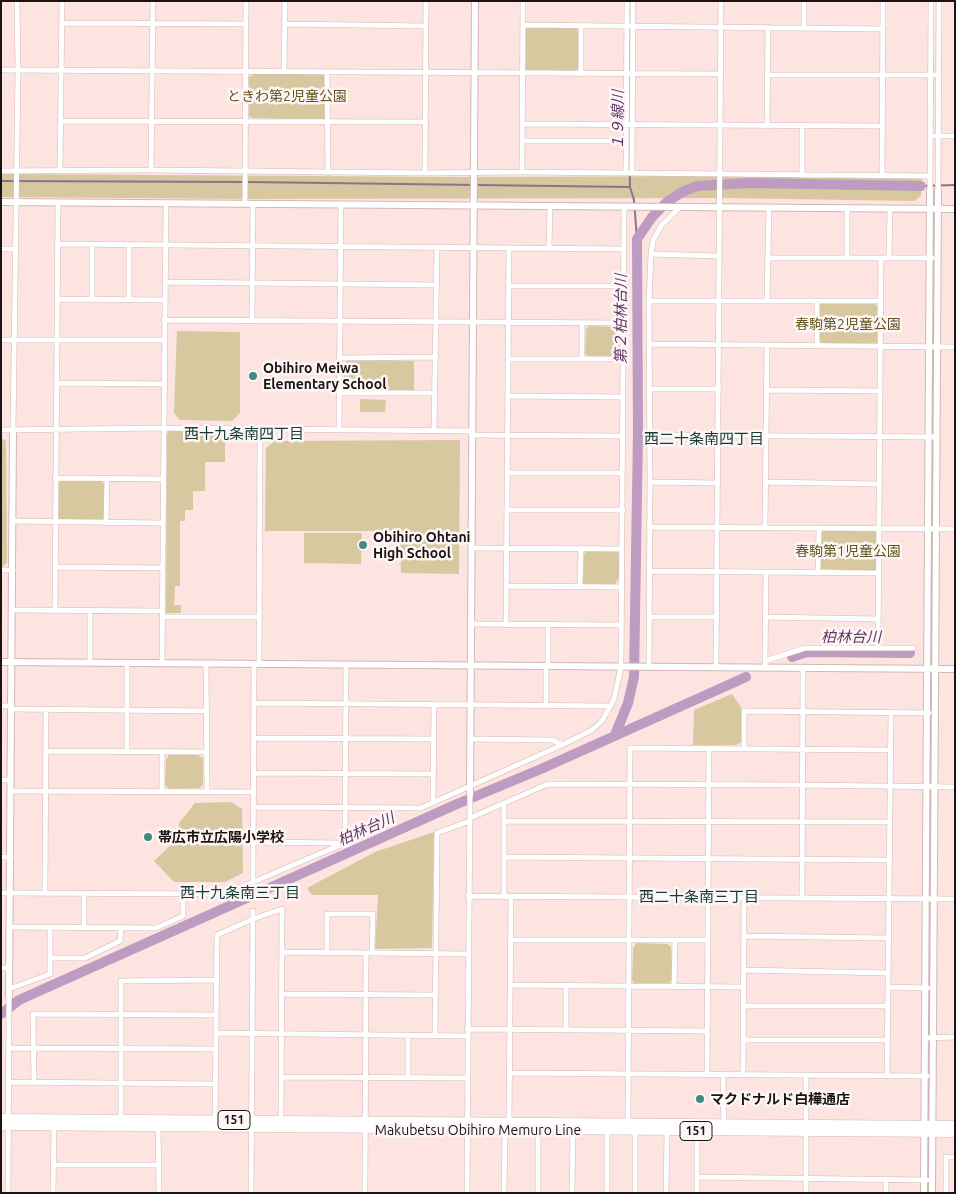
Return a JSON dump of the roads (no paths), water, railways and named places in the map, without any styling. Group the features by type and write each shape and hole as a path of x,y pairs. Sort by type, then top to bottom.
{"main road":[{"name":"Makubetsu Obihiro Memuro Line","path":"5,1122 467,1125 538,1122 667,1132 697,1127"},
{"name":"Makubetsu Obihiro Memuro Line","path":"467,1125 505,1130 538,1131 607,1131 630,1128 697,1127 929,1128 955,1125"},
{"name":"Makubetsu Obihiro Memuro Line","path":"929,1128 955,1133"}],"street":[{"path":"8,1193 5,1122 9,1082 14,249 18,71 17,1"},
{"path":"60,171 62,1"},
{"path":"151,170 153,1"},
{"path":"245,203 246,1"},
{"path":"284,72 285,1"},
{"path":"425,173 426,1"},
{"path":"467,1193 475,1"},
{"path":"522,172 523,1"},
{"path":"627,1 626,27 630,74"},
{"path":"629,173 633,1"},
{"path":"716,667 721,1"},
{"path":"804,1 804,28"},
{"path":"882,176 883,1"},
{"path":"924,1193 933,1076 937,437 937,347 934,258 930,209 931,1"},
{"path":"932,1193 924,1076 926,713 929,347 938,209 940,1"},
{"path":"62,23 246,24"},
{"path":"285,24 426,26"},
{"path":"523,25 882,29"},
{"path":"581,26 581,74"},
{"path":"766,125 768,27"},
{"path":"1,70 721,74"},
{"path":"327,72 328,173"},
{"path":"768,75 939,75"},
{"path":"62,121 426,122"},
{"path":"522,124 882,126"},
{"path":"629,124 626,141 629,173"},
{"path":"802,126 802,175"},
{"path":"931,136 955,136"},
{"path":"522,140 626,141"},
{"path":"1,171 522,172 930,178"},
{"path":"1,202 955,209"},
{"path":"55,610 54,522 58,203"},
{"path":"162,663 166,204"},
{"path":"252,320 253,204"},
{"path":"339,429 341,204"},
{"path":"550,206 550,248"},
{"path":"254,807 421,808 562,745 592,730 602,721 614,699 621,666 624,207"},
{"path":"645,667 649,617 649,301 651,254 653,241 661,226 676,207"},
{"path":"766,301 769,207"},
{"path":"846,257 847,208"},
{"path":"889,258 890,209"},
{"path":"57,244 624,249"},
{"path":"92,245 92,299"},
{"path":"129,245 129,300"},
{"path":"434,430 437,247"},
{"path":"506,624 509,248"},
{"path":"1,249 14,249"},
{"path":"651,254 720,256"},
{"path":"767,258 934,258"},
{"path":"878,648 881,258"},
{"path":"165,282 436,284"},
{"path":"509,286 623,286"},
{"path":"57,299 165,300"},
{"path":"649,301 880,301"},
{"path":"817,346 818,301"},
{"path":"164,320 623,323"},
{"path":"582,323 582,359"},
{"path":"1,340 164,340"},
{"path":"650,344 955,347"},
{"path":"765,527 767,345"},
{"path":"340,358 436,357"},
{"path":"509,359 623,359"},
{"path":"56,383 164,384"},
{"path":"650,389 719,389"},
{"path":"767,390 880,391"},
{"path":"340,393 435,394"},
{"path":"508,396 622,397"},
{"path":"1,430 56,431 164,428 339,429 434,430 508,435 622,436"},
{"path":"252,882 254,842 254,703 260,617 260,429"},
{"path":"650,435 937,437"},
{"path":"508,473 622,473"},
{"path":"55,478 164,480"},
{"path":"106,523 107,479"},
{"path":"650,482 718,483"},
{"path":"766,482 879,484"},
{"path":"508,510 623,510"},
{"path":"12,521 163,523"},
{"path":"649,527 955,529"},
{"path":"818,572 819,528"},
{"path":"471,548 622,549"},
{"path":"580,586 581,549"},
{"path":"54,567 163,568"},
{"path":"1,570 13,570"},
{"path":"649,571 878,573"},
{"path":"765,664 766,572"},
{"path":"507,586 622,586"},
{"path":"12,610 260,617"},
{"path":"90,611 90,663"},
{"path":"649,617 717,617"},
{"path":"765,617 878,619"},
{"path":"470,624 621,625"},
{"path":"546,705 548,625"},
{"path":"765,664 800,649 913,648"},
{"path":"1,662 628,667 716,667 765,664 803,668 955,669"},
{"path":"127,663 127,752"},
{"path":"206,663 207,792"},
{"path":"345,843 346,665"},
{"path":"802,899 803,668"},
{"path":"254,703 611,706"},
{"path":"433,802 434,704"},
{"path":"1,706 46,709 207,711"},
{"path":"45,893 46,709"},
{"path":"744,748 744,711 935,713"},
{"path":"887,1076 891,713"},
{"path":"254,738 434,739"},
{"path":"470,739 553,740 562,745"},
{"path":"635,1193 628,1074 630,748 890,750"},
{"path":"707,1075 709,748"},
{"path":"46,751 207,752"},
{"path":"162,752 162,792"},
{"path":"254,772 434,774"},
{"path":"1,780 11,780"},
{"path":"435,1036 437,833 548,784 927,786 955,788"},
{"path":"11,791 254,792"},
{"path":"504,804 504,896"},
{"path":"505,821 890,822"},
{"path":"254,842 345,843"},
{"path":"1,893 225,894 345,843"},
{"path":"1,857 10,857"},
{"path":"504,857 889,860"},
{"path":"84,894 84,927"},
{"path":"10,927 156,928 183,916 183,895"},
{"path":"468,896 955,899"},
{"path":"504,1193 505,1130 509,1122 511,897"},
{"path":"743,1075 744,898"},
{"path":"215,1124 216,935 282,909 281,1124"},
{"path":"251,1193 253,911"},
{"path":"327,953 327,914 373,914 366,994 365,1193"},
{"path":"9,992 50,974 50,927"},
{"path":"50,958 84,958 120,941 121,928"},
{"path":"744,936 888,938"},
{"path":"511,940 707,940"},
{"path":"674,986 675,940"},
{"path":"282,952 468,954"},
{"path":"1,968 10,968"},
{"path":"744,970 888,973"},
{"path":"121,1123 121,981 216,980"},
{"path":"510,985 744,987"},
{"path":"566,985 566,1030"},
{"path":"888,987 933,988"},
{"path":"282,994 435,995"},
{"path":"743,1006 888,1006"},
{"path":"34,1082 33,1014 216,1015"},
{"path":"467,1029 707,1031"},
{"path":"216,1033 467,1036"},
{"path":"408,1035 408,1077"},
{"path":"925,1038 955,1037"},
{"path":"743,1040 888,1040"},
{"path":"9,1048 216,1049"},
{"path":"510,1073 933,1076"},
{"path":"723,1075 724,1127"},
{"path":"806,1076 806,1193"},
{"path":"282,1077 467,1078"},
{"path":"9,1082 216,1084"},
{"path":"54,1122 54,1193"},
{"path":"538,1122 538,1193"},
{"path":"158,1123 158,1193"},
{"path":"697,1127 697,1193"},
{"path":"572,1193 573,1130"},
{"path":"607,1131 607,1193"},
{"path":"666,1193 667,1132"},
{"path":"946,1193 946,1157 955,1157"},
{"path":"54,1165 158,1165"},
{"path":"697,1177 932,1180"},
{"path":"886,1179 886,1193"}],"waterway":[{"name":"１９線川","path":"629,111 630,1"},
{"name":"１９線川","path":"629,126 630,187 634,200 637,239"},
{"path":"1,181 630,187"},
{"name":"第２柏林台川","path":"615,735 628,703 634,677 638,433 637,239 652,217 667,202 682,192 697,186 751,183 921,186"},
{"name":"第２柏林台川","path":"921,186 955,185"},
{"name":"柏林台川","path":"792,657 807,652 910,653"},
{"name":"柏林台川","path":"1,1014 19,1000 746,677"}],"place":[{"name":"Obihiro Meiwa Elementary School","path":"253,376"},
{"name":"Obihiro Ohtani High School","path":"363,545"},
{"name":"帯広市立広陽小学校","path":"148,837"},
{"name":"マクドナルド白樺通店","path":"700,1099"}],"district":[{"name":"西十九条南四丁目","path":"244,434"},
{"name":"西二十条南四丁目","path":"704,439"},
{"name":"西十九条南三丁目","path":"240,893"},
{"name":"西二十条南三丁目","path":"699,897"}],"park label":[{"name":"ときわ第2児童公園","path":"287,96"},
{"name":"春駒第2児童公園","path":"848,324"},
{"name":"春駒第1児童公園","path":"848,551"}]}
